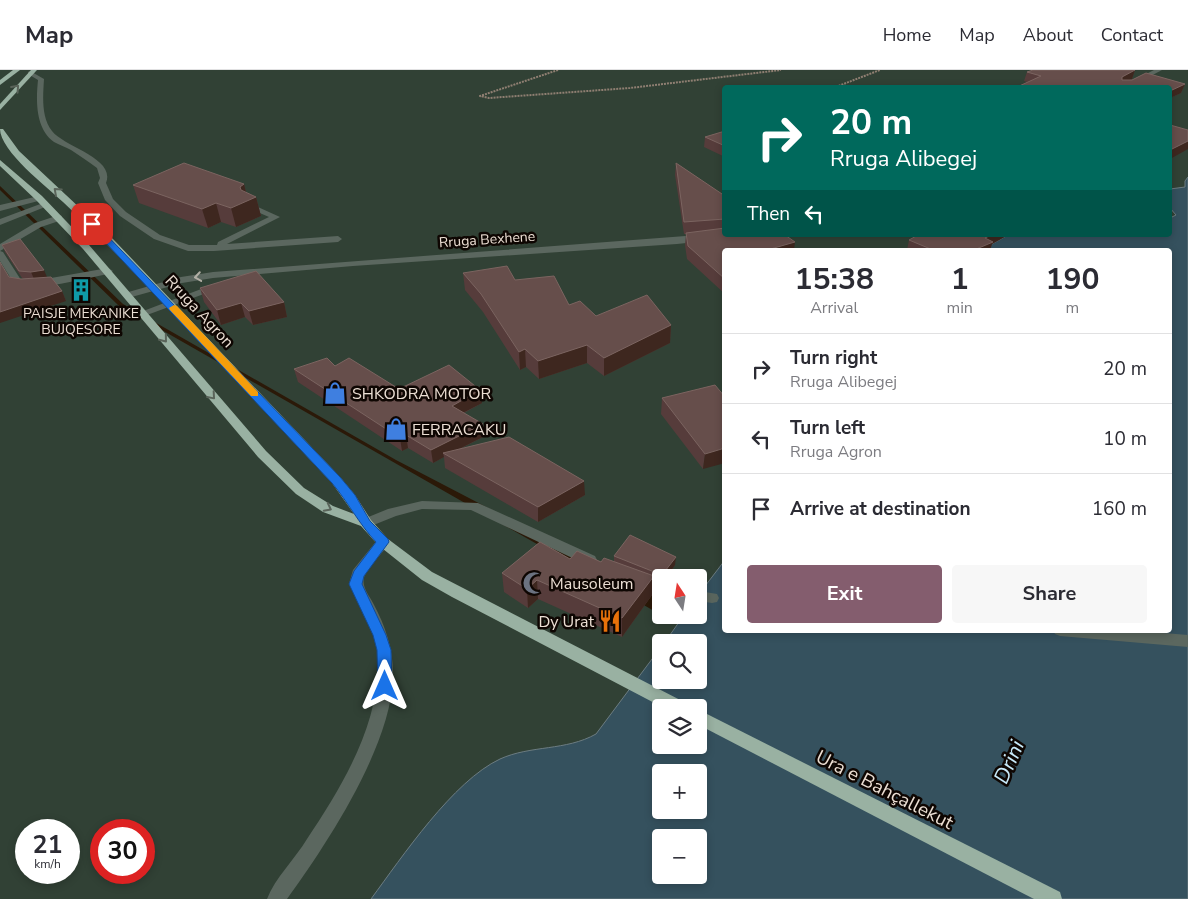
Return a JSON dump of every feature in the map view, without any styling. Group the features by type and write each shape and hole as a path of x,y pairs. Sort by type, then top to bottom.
{"main road":[{"path":"0,82 16,70"},
{"path":"0,108 32,72"},
{"name":"Rruga Agron","path":"0,131 16,153 110,241 336,480 351,498 366,524 383,542 427,576 457,593 663,699"},
{"name":"Rruga Agron","path":"0,162 59,218 108,272 262,454 300,491 328,509 366,524"},
{"name":"Ura e Bahçallekut","path":"707,721 1053,899"}],"street":[{"path":"1128,85 1159,70"},
{"path":"32,72 41,78 40,105 44,124 53,138 101,167 104,178 102,183 109,200 123,214 157,237 188,248 214,248 338,239"},
{"path":"0,208 39,198"},
{"path":"0,222 46,206"},
{"path":"214,248 276,217 251,206"},
{"path":"0,248 31,229 59,218"},
{"name":"Rruga Bexhene","path":"128,295 196,277 244,272 480,254 645,244 722,236"},
{"path":"0,254 18,283 34,284 108,272"},
{"name":"Rruga Bexhene","path":"143,313 222,284 244,272"},
{"path":"366,524 394,512 422,505 473,506 530,531 600,566"},
{"path":"276,899 324,832 349,785 378,716 385,686 384,650 380,635 356,584 358,574 383,542"},
{"path":"625,577 652,588"},
{"path":"1095,633 1188,641"}],"path":[{"path":"558,70 480,96 489,98 619,89 781,70"},
{"path":"841,85 880,70"}],"green space":[{"path":"0,70 1188,70 1188,289 1172,254 1172,248 722,248 722,619 708,616 708,569 652,569 652,593 396,460 123,304 0,186"},
{"path":"0,190 118,305 652,610 652,624 677,624 694,634 652,634 652,689 707,689 707,641 719,648 740,633 1170,633 1188,899 0,899"}],"water":[{"name":"Drini","path":"1188,177 1188,899 371,899 413,842 464,784 500,759 524,752 573,743 596,734 652,659 652,689 707,689 707,634 671,634 678,624 708,624 708,582 722,564 722,633 1172,633 1172,248 985,248 1004,237 1172,237 1172,217 1176,215 1172,210 1172,189 1185,187 1185,181"}],"building":[{"path":"1033,70 1135,70 1122,77 1122,80 1132,80 1146,73 1185,84 1172,90 1172,85 1022,85 1041,76 1027,72"},
{"path":"1172,126 1188,130 1188,141 1172,149"},
{"path":"722,132 722,145 705,137"},
{"path":"184,163 244,184 240,187 241,190 256,197 231,208 216,203 202,209 133,185"},
{"path":"676,163 722,194 722,219 684,222"},
{"path":"722,228 722,237 788,237 795,242 774,248 722,248 722,276 688,246 686,233"},
{"path":"914,237 987,237 985,238 993,242 979,248 928,248 909,240"},
{"path":"20,239 44,270 19,271 2,245"},
{"path":"0,262 9,277 21,279 51,277 62,291 0,312"},
{"path":"507,266 515,280 554,276 569,305 580,301 596,316 647,295 671,325 604,358 587,345 538,361 525,349 519,352 481,294 463,273"},
{"path":"256,271 284,302 249,311 241,303 217,310 200,288"},
{"path":"327,358 335,366 349,358 399,389 449,365 480,390 452,406 483,424 431,450 406,435 400,438 294,369"},
{"path":"715,385 722,393 722,449 705,454 662,398"},
{"path":"509,437 584,481 538,507 443,453"},
{"path":"630,535 676,557 667,569 652,569 652,571 614,556"},
{"path":"540,542 570,559 577,551 601,562 604,558 652,575 652,579 622,618 537,580 527,589 502,573"}],"slow traffic":[{"path":"174,308 255,394"}],"place":[{"name":"PAISJE MEKANIKE BUJQESORE","path":"81,290"},
{"name":"SHKODRA MOTOR","path":"335,393"},
{"name":"FERRACAKU","path":"396,429"},
{"name":"Mausoleum","path":"534,583"},
{"name":"Dy Urat","path":"610,621"}],"route":[{"path":"92,224 336,480 351,498 366,524 383,542 358,574 356,584 380,635 386,666 385,686"}]}
